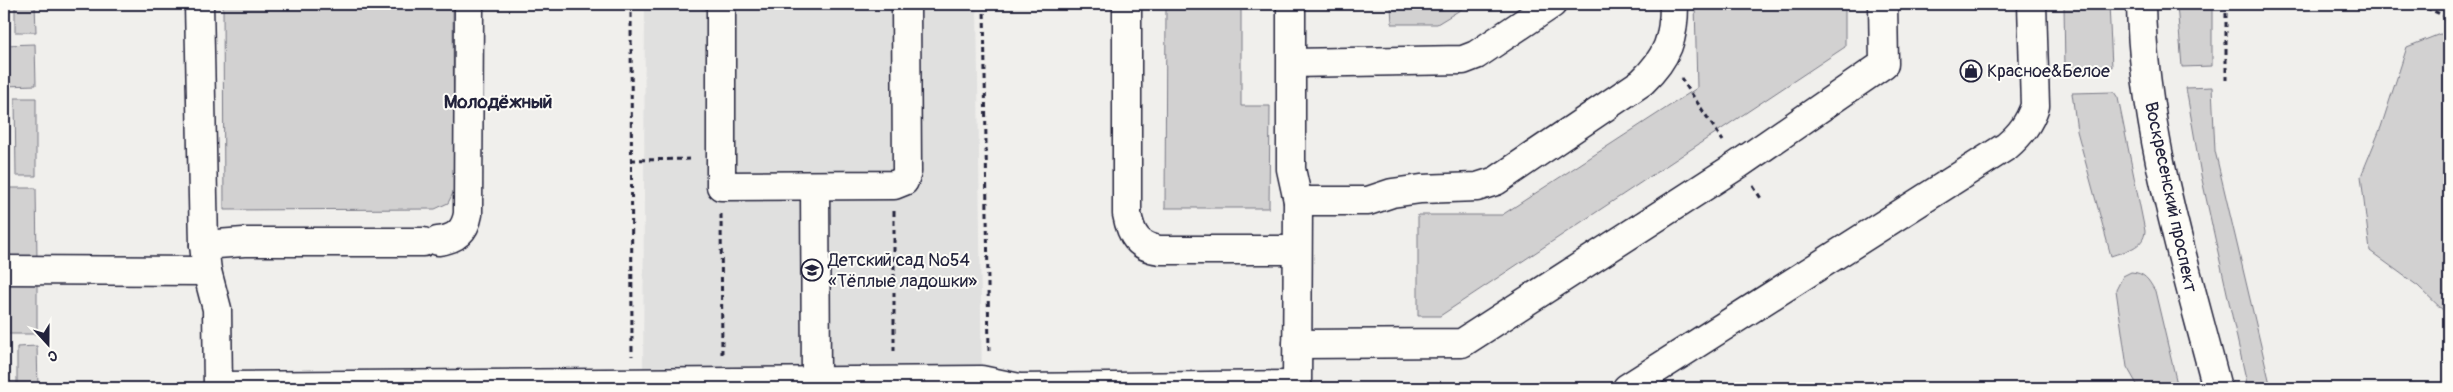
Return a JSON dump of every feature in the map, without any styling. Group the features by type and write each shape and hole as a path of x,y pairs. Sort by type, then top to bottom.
{"main road":[{"path":"199,4 206,258 217,309 218,387 632,385 722,381 990,380 1019,388 1297,387 1298,201 1291,169 1292,4"},
{"path":"4,270 206,258 244,242 447,240 462,230 468,214 469,4"},
{"path":"720,4 721,186 894,185 904,182 907,172 906,4"},
{"path":"1127,4 1127,214 1133,236 1144,246 1160,250 1297,250"},
{"path":"1292,63 1463,60 1476,55 1552,4"},
{"path":"1298,201 1368,201 1392,193 1421,189 1477,187 1496,181 1642,82 1666,54 1672,35 1674,4"},
{"path":"1297,344 1462,343 1739,164 1884,64 1883,4"},
{"path":"1627,388 1809,270 2007,146 2019,136 2030,120 2035,106 2032,4"},
{"name":"Воскресенский проспект","path":"2141,4 2147,82 2156,140 2179,243 2216,388"},
{"path":"815,186 816,381"}],"path":[{"path":"632,4 632,385"},
{"path":"984,4 990,380"},
{"path":"2226,4 2226,80"},
{"path":"2418,4 2449,18"},
{"path":"1666,54 1739,164"},
{"path":"632,160 721,159"},
{"path":"894,185 894,380"},
{"path":"721,186 722,381"}],"shaded area":[{"path":"15,4 35,4 36,32 15,32"},
{"path":"223,4 453,4 454,191 448,203 435,209 224,210"},
{"name":"Детский сад №54 «Тёплые ладошки»","path":"645,4 977,4 982,388 643,388"},
{"path":"1166,4 1241,4 1241,106 1270,106 1269,208 1165,208"},
{"path":"1470,4 1437,24 1392,24 1391,6"},
{"path":"1695,4 1845,4 1845,47 1440,316 1418,316 1418,215 1502,215 1697,88"},
{"path":"2064,4 2109,4 2112,67 2065,70"},
{"path":"2177,4 2212,4 2212,66 2182,67"},
{"path":"2440,34 2449,36 2449,316 2418,286 2370,251 2361,176 2381,127 2407,47"},
{"path":"35,44 36,85 4,86 4,45"},
{"path":"2212,87 2215,151 2271,388 2248,388 2201,175 2186,88"},
{"path":"2114,92 2118,98 2145,231 2144,237 2133,248 2111,256 2077,131 2072,93"},
{"path":"15,98 36,98 36,176 16,176"},
{"path":"4,188 36,188 37,260 4,260"},
{"path":"2131,272 2146,277 2155,291 2178,388 2139,388 2127,367 2116,290 2123,276"},
{"path":"4,281 37,281 37,334 4,334"},
{"path":"37,346 38,388 17,388 17,347"}],"place":[{"name":"Красное&Белое","path":"1971,71"},
{"name":"Детский сад №54 «Тёплые ладошки»","path":"812,270"}],"district":[{"name":"Молодёжный","path":"498,101"}]}
